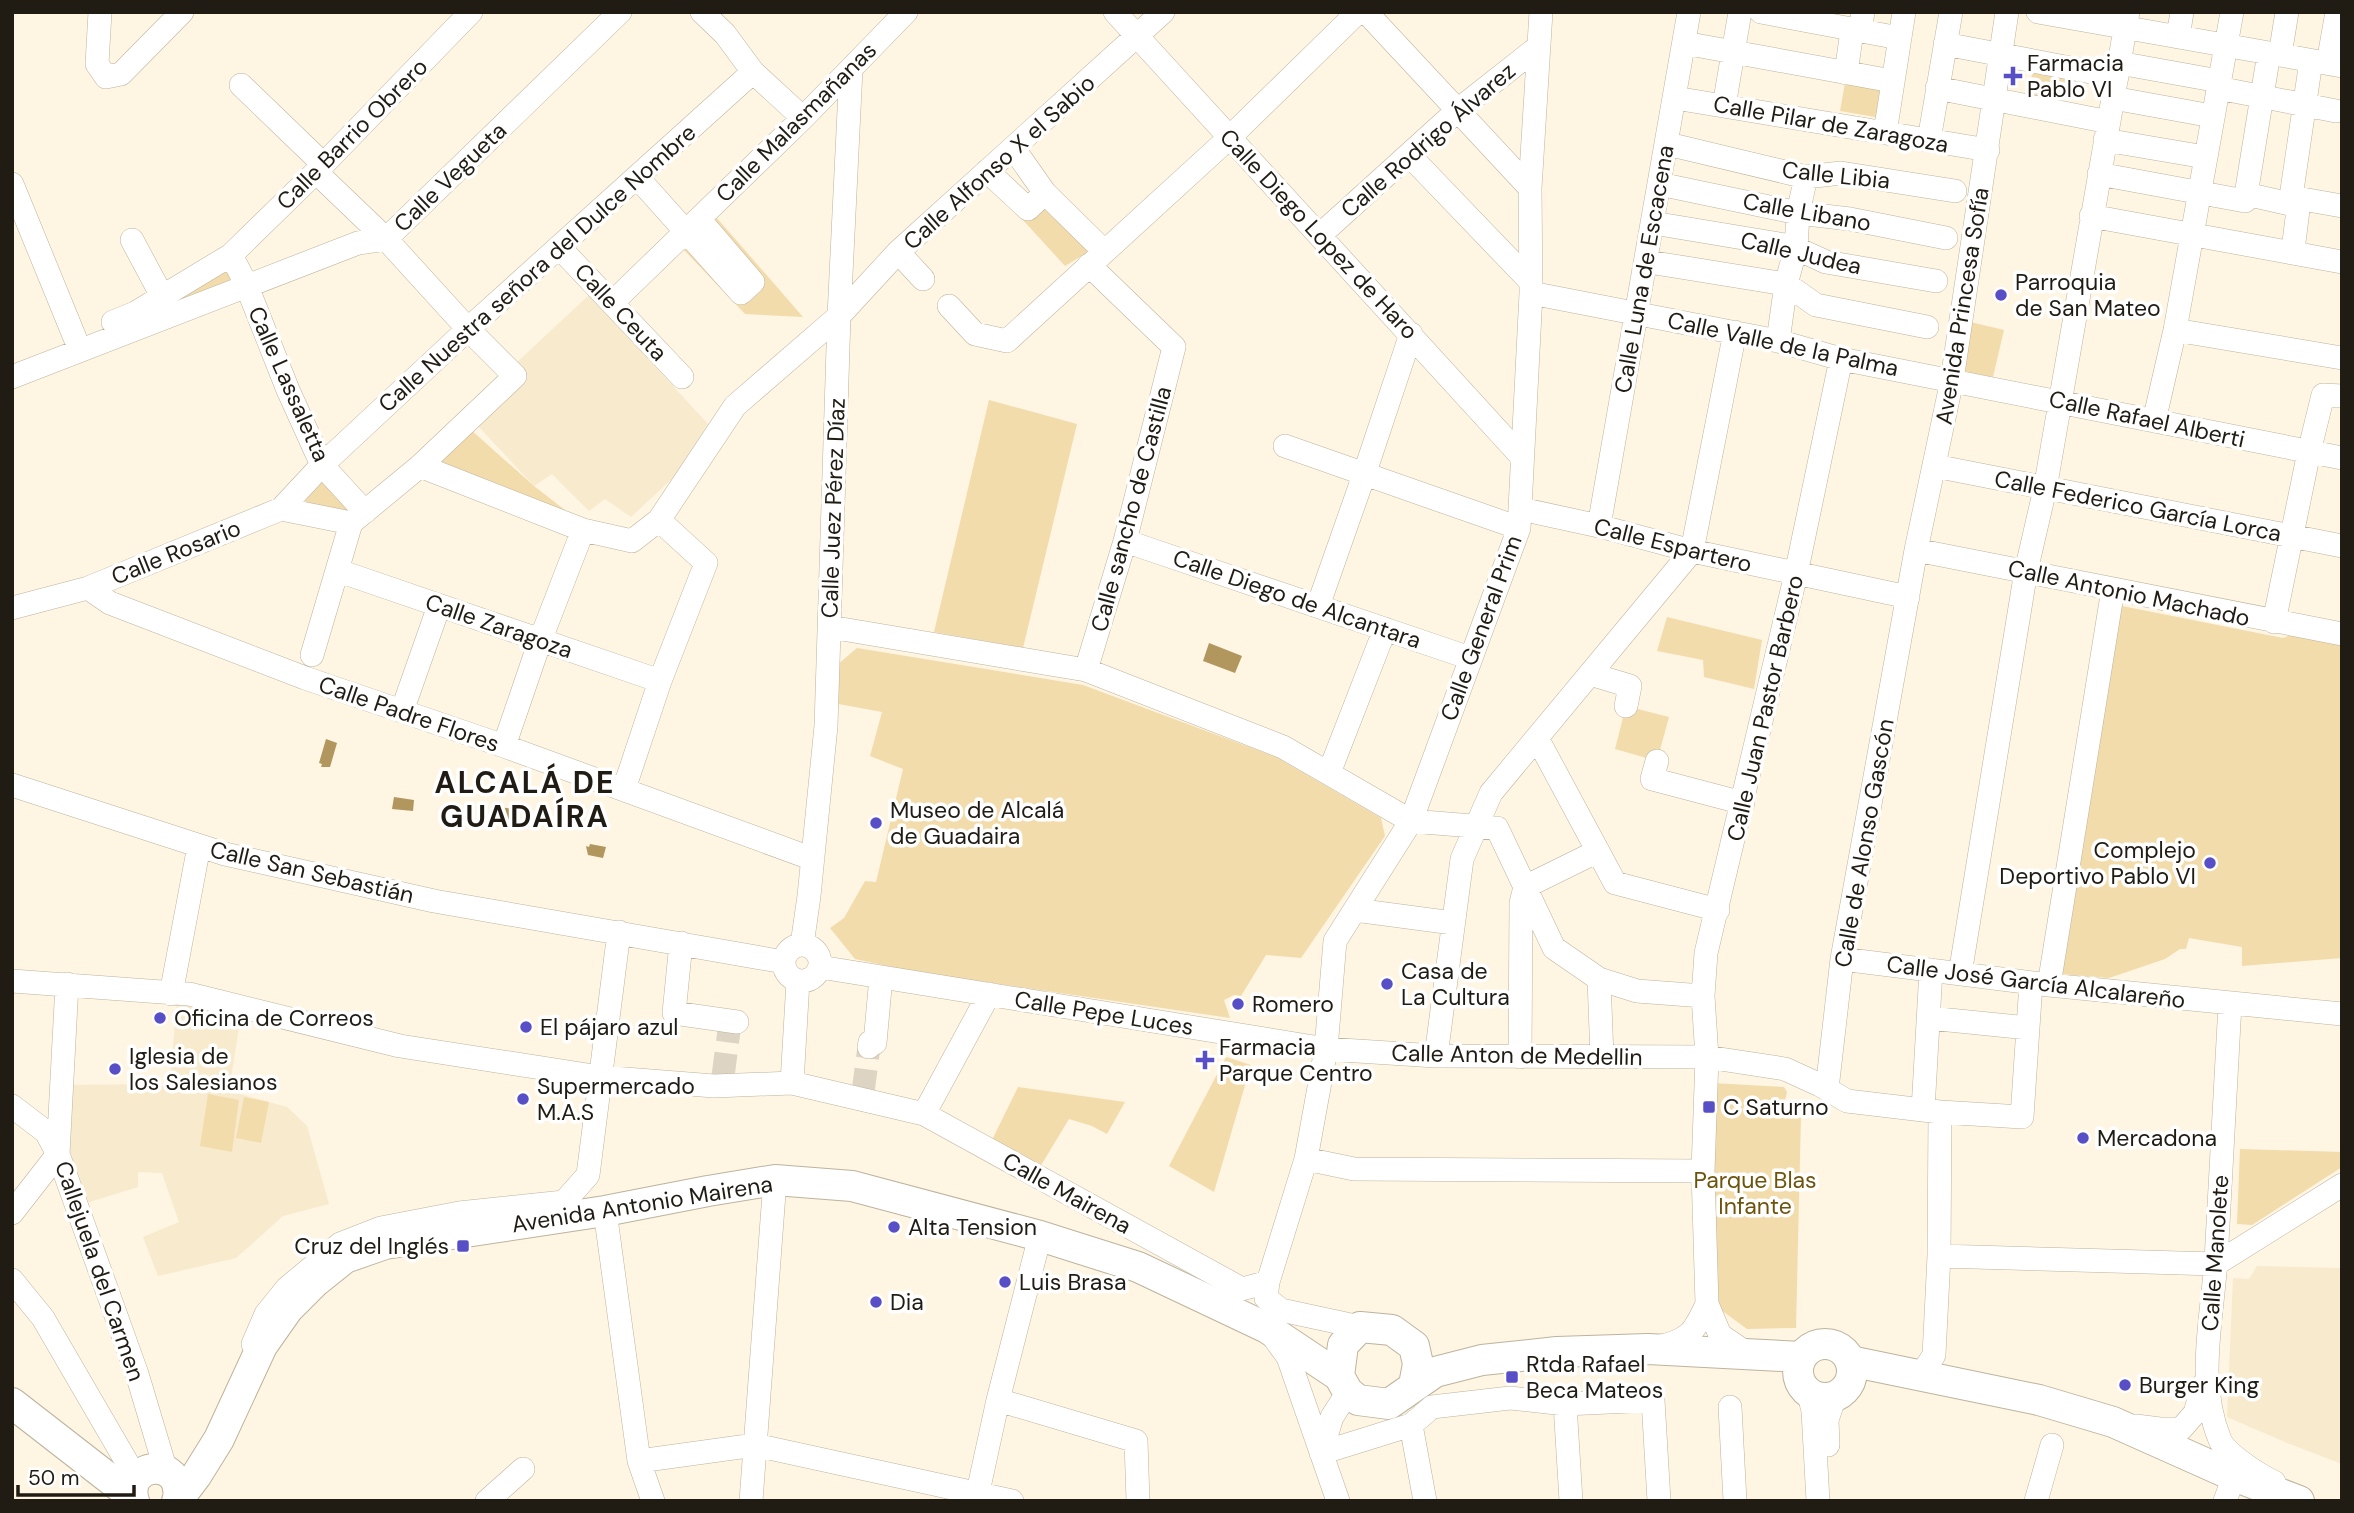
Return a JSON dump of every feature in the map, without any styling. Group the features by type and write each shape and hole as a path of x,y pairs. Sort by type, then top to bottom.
{"main road":[{"name":"Avenida Antonio Mairena","path":"173,1487 219,1439 262,1346 288,1309 315,1282 345,1258 415,1231 605,1212 775,1180 852,1186 1040,1236 1138,1266 1267,1328"},
{"path":"1267,1328 1343,1384 1358,1400 1389,1405 1435,1372 1482,1360 1557,1352 1648,1349 1748,1354 1824,1380"},
{"path":"1267,1328 1318,1342 1392,1330 1414,1346 1482,1360"},
{"path":"1343,1384 1351,1336"},
{"path":"1414,1346 1418,1364 1414,1385"},
{"path":"1712,1353 1824,1380 1921,1375 2039,1400 2113,1422 2230,1489 2299,1501"},
{"path":"12,1403 68,1447 135,1489 147,1470 158,1468 173,1487"}],"street":[{"path":"100,12 97,64 106,77 121,74 182,12"},
{"name":"Calle Barrio Obrero","path":"12,362 135,313 231,255 320,168 471,12"},
{"name":"Calle Vegueta","path":"12,377 246,284 358,243 386,239 620,12"},
{"path":"702,12 728,23 753,72 803,118"},
{"name":"Calle Malasmañanas","path":"613,302 803,118 906,12"},
{"name":"Calle Diego Lopez de Haro","path":"1115,12 1521,456"},
{"name":"Calle Alfonso X el Sabio","path":"583,530 632,541 659,520 735,406 839,316 898,252 1163,12"},
{"path":"949,306 975,334 1007,341 1229,138 1358,12"},
{"path":"1366,12 1530,188"},
{"name":"Calle General Prim","path":"1268,1282 1306,1159 1326,1049 1335,941 1411,821 1520,518 1531,288 1530,188 1541,12"},
{"name":"Calle Luna de Escacena","path":"1599,526 1689,12"},
{"path":"1724,106 1740,12"},
{"path":"1760,12 1861,21 1899,38"},
{"path":"1885,133 1904,12"},
{"path":"1929,141 1951,12"},
{"name":"Avenida Princesa Sofía","path":"1908,597 1952,380 2007,12"},
{"path":"2038,12 2127,20 2178,37 2327,63"},
{"path":"2178,37 2182,12"},
{"path":"2154,421 2175,330 2232,12"},
{"path":"2245,198 2263,97 2287,12"},
{"path":"2099,174 2290,204 2304,105 2327,63 2337,12"},
{"path":"1960,974 2026,571 2045,489 2127,20"},
{"path":"1846,73 1851,38 1861,21"},
{"path":"1684,43 1892,81"},
{"path":"1945,44 2116,79 2218,84 2263,97 2336,111"},
{"name":"Calle Rodrigo Álvarez","path":"1320,234 1458,110 1538,47"},
{"name":"Calle Juez Pérez Díaz","path":"802,945 826,726 839,316 851,69"},
{"name":"Calle Nuestra señora del Dulce Nombre","path":"322,465 468,329 753,72"},
{"path":"2116,79 2212,116"},
{"path":"241,85 515,376 420,466 358,518 312,654"},
{"path":"1937,88 1995,99 2205,157"},
{"name":"Calle Pilar de Zaragoza","path":"1675,97 1988,150"},
{"name":"Calle Libia","path":"1676,146 1806,177 1841,173 1955,191"},
{"path":"1014,149 1096,258"},
{"path":"1409,155 1531,288"},
{"path":"987,171 1028,209 1045,193"},
{"path":"637,177 692,225"},
{"path":"1777,341 1786,284 1796,248 1798,213 1806,177"},
{"path":"12,184 75,338"},
{"name":"Calle Libano","path":"1669,186 1798,213 1850,219 1946,237"},
{"path":"2291,197 2342,206"},
{"path":"2291,197 2298,210 2294,242"},
{"path":"2091,216 2341,256"},
{"name":"Calle Judea","path":"1665,225 1796,248 1826,262 1936,281"},
{"path":"132,240 162,296"},
{"name":"Calle Ceuta","path":"559,247 682,377"},
{"path":"898,252 923,278"},
{"name":"Calle Lassaletta","path":"231,255 246,284 288,390 322,465 358,518"},
{"name":"Calle sancho de Castilla","path":"1086,670 1125,541 1174,347 1096,258"},
{"path":"1655,263 1786,284 1816,305 1927,327"},
{"name":"Calle Valle de la Palma","path":"1531,288 1777,341 1841,359 1952,380"},
{"path":"2175,330 2342,358"},
{"path":"1436,1056 1462,859 1491,793 1692,551 1735,332"},
{"path":"1318,606 1411,334"},
{"name":"Calle Juan Pastor Barbero","path":"1707,1304 1703,1171 1707,1057 1703,996 1706,953 1796,574 1841,359"},
{"name":"Calle Rafael Alberti","path":"1952,380 2342,458"},
{"path":"2274,622 2323,395 2342,396"},
{"name":"Calle Espartero","path":"1285,446 1364,475 1520,518 1599,526 1692,551 1908,597"},
{"name":"Calle Rosario","path":"12,608 88,588 281,509 322,465"},
{"path":"420,466 583,530 540,641 504,746"},
{"name":"Calle Federico García Lorca","path":"1935,466 2342,546"},
{"path":"281,509 358,518"},
{"path":"624,789 660,681 706,563 659,520"},
{"name":"Calle Diego de Alcantara","path":"1125,541 1470,658"},
{"name":"Calle Antonio Machado","path":"1916,550 2342,634"},
{"name":"Calle Zaragoza","path":"339,571 660,681"},
{"name":"Calle Padre Flores","path":"88,588 110,603 304,678 504,746 813,859"},
{"path":"1929,1018 2028,1028 2040,984 2113,589"},
{"name":"Calle de Alonso Gascón","path":"1827,1089 1842,959 1908,597"},
{"path":"402,711 439,606"},
{"path":"830,627 1086,670 1283,747 1411,821 1497,828 1554,948 1599,979 1637,991 1703,996"},
{"path":"1329,773 1385,629"},
{"path":"1590,674 1630,686 1626,706"},
{"path":"1537,738 1615,883 1718,910"},
{"path":"1657,761 1652,779 1743,803"},
{"name":"Calle San Sebastián","path":"12,785 225,854 434,901 785,962"},
{"path":"171,993 199,846"},
{"path":"1525,887 1598,852"},
{"path":"1520,1057 1521,903 1525,887"},
{"path":"1355,910 1454,923"},
{"path":"415,1231 459,1213 564,1202 588,1175 619,932"},
{"path":"681,943 674,1013 732,1025"},
{"path":"802,945 814,950 820,959 820,967 812,978 798,981 787,972 785,962 791,949 802,945"},
{"name":"Calle José García Alcalareño","path":"1842,959 2040,984 2342,1014"},
{"name":"Calle Pepe Luces","path":"820,967 1326,1049"},
{"path":"1921,1375 1934,1355 1939,1256 1931,1111 1931,970"},
{"path":"872,1045 881,977"},
{"path":"1599,979 1602,1057"},
{"name":"Calle Mairena","path":"12,981 189,994 400,1046 600,1077 792,1083 863,1096 924,1114 1242,1289 1268,1282"},
{"path":"792,1083 798,981"},
{"name":"Callejuela del Carmen","path":"67,984 58,1154 137,1374 173,1487"},
{"path":"924,1114 989,994"},
{"name":"Calle Manolete","path":"2206,1376 2216,1264 2230,1004"},
{"name":"Calle Anton de Medellin","path":"1326,1049 1436,1056 1707,1057 1786,1069 1847,1101 1931,1111 2022,1117 2028,1028"},
{"path":"12,1106 46,1132 58,1154 12,1213"},
{"path":"1306,1159 1354,1169 1703,1171"},
{"path":"751,1501 775,1180"},
{"path":"582,1182 598,1197 650,1189"},
{"path":"1939,1256 2216,1264 2342,1185"},
{"path":"605,1212 639,1461 653,1501"},
{"path":"1113,1259 1130,1227"},
{"path":"976,1496 1040,1236"},
{"path":"12,1280 43,1318 135,1489"},
{"path":"1268,1282 1266,1298 1280,1310 1351,1336"},
{"path":"1648,1349 1676,1343 1695,1330 1707,1304"},
{"path":"1707,1304 1720,1335 1748,1354"},
{"path":"1267,1328 1288,1357 1338,1501"},
{"path":"2113,1422 2160,1429 2181,1429 2195,1413 2206,1376"},
{"path":"2206,1376 2209,1410 2222,1444 2257,1473 2309,1501"},
{"path":"1818,1501 1813,1410 1824,1380"},
{"path":"1824,1380 1831,1501"},
{"path":"1321,1453 1343,1384"},
{"path":"1321,1453 1411,1425 1432,1407 1510,1398 1565,1404 1653,1400 1659,1501"},
{"path":"998,1400 1136,1441 1138,1501"},
{"path":"1565,1404 1572,1501"},
{"path":"1730,1407 1735,1501"},
{"path":"1411,1425 1425,1501"},
{"path":"639,1461 755,1445 976,1496 1012,1501"},
{"path":"2036,1501 2052,1445"},
{"path":"487,1501 523,1469"}],"shaded area":[{"path":"589,295 708,424 675,476 631,517 605,499 589,511 552,474 534,486 478,426 514,365"},
{"path":"1209,643 1242,656 1235,673 1203,661"},
{"path":"326,739 337,743 330,767 321,767 322,764 319,763"},
{"path":"394,797 414,800 413,811 392,809"},
{"path":"499,807 513,809 513,821 497,819"},
{"path":"590,844 606,847 603,858 588,855 586,846 589,847"},
{"path":"177,1003 241,1015 229,1091 287,1107 307,1126 329,1204 283,1216 236,1258 158,1276 143,1237 179,1222 162,1173 138,1172 138,1187 83,1204 69,1162 69,1085 150,1084 169,1087"},
{"path":"2257,1266 2342,1268 2342,1464 2227,1417 2233,1278 2249,1279"}],"green space":[{"path":"2034,66 2068,70 2061,107 2026,101"},
{"path":"1846,77 1887,83 1881,118 1840,111"},
{"path":"1043,201 1093,249 1065,266 1022,219"},
{"path":"716,217 803,317 745,314 684,250"},
{"path":"227,263 239,284 148,320"},
{"path":"1966,321 2004,330 1993,377 1959,371"},
{"path":"989,400 1077,424 1023,648 934,632"},
{"path":"470,429 534,486 574,517 434,462"},
{"path":"322,475 355,510 347,514 300,500"},
{"name":"Complejo Deportivo Pablo VI","path":"2122,606 2283,638 2291,635 2342,645 2342,958 2242,966 2242,947 2189,938 2186,949 2180,949 2165,959 2109,978 2059,974"},
{"path":"1667,617 1762,640 1754,689 1704,677 1703,660 1657,651"},
{"path":"857,648 1083,685 1276,757 1381,818 1385,836 1301,958 1266,955 1241,996 1234,995 1224,1000 1230,1018 911,971 855,959 830,928 844,918 865,881 876,882 903,769 870,756 882,712 833,703 837,665"},
{"path":"1626,706 1669,717 1657,761 1615,749"},
{"path":"1226,1057 1251,1065 1214,1192 1169,1166"},
{"name":"Parque Blas Infante","path":"1712,1083 1784,1087 1787,1092 1783,1109 1801,1115 1796,1328 1747,1329 1713,1304"},
{"path":"1018,1087 1125,1102 1107,1134 1069,1119 1040,1167 991,1142"},
{"path":"208,1094 239,1100 232,1152 200,1146"},
{"path":"244,1097 269,1102 261,1143 236,1138"},
{"path":"2240,1149 2342,1152 2342,1167 2252,1225 2237,1224"}],"tunnel":[{"path":"723,1076 729,1031"},
{"path":"863,1092 869,1047"}],"place":[{"name":"Farmacia Pablo VI","path":"2013,76"},
{"name":"Parroquia de San Mateo","path":"2001,295"},
{"name":"Museo de Alcalá de Guadaira","path":"876,823"},
{"name":"Complejo Deportivo Pablo VI","path":"2210,863"},
{"name":"Casa de La Cultura","path":"1387,984"},
{"name":"Romero","path":"1238,1004"},
{"name":"Oficina de Correos","path":"160,1018"},
{"name":"El pájaro azul","path":"526,1027"},
{"name":"Farmacia Parque Centro","path":"1205,1060"},
{"name":"Iglesia de los Salesianos","path":"115,1069"},
{"name":"Supermercado M.A.S","path":"523,1099"},
{"name":"C Saturno","path":"1709,1107"},
{"name":"Mercadona","path":"2083,1138"},
{"name":"Alta Tension","path":"894,1227"},
{"name":"Cruz del Inglés","path":"463,1246"},
{"name":"Luis Brasa","path":"1005,1282"},
{"name":"Dia","path":"876,1302"},
{"name":"Rtda Rafael Beca Mateos","path":"1512,1377"},
{"name":"Burger King","path":"2125,1385"}],"district":[{"name":"ALCALÁ DE GUADAÍRA","path":"525,800"}]}
